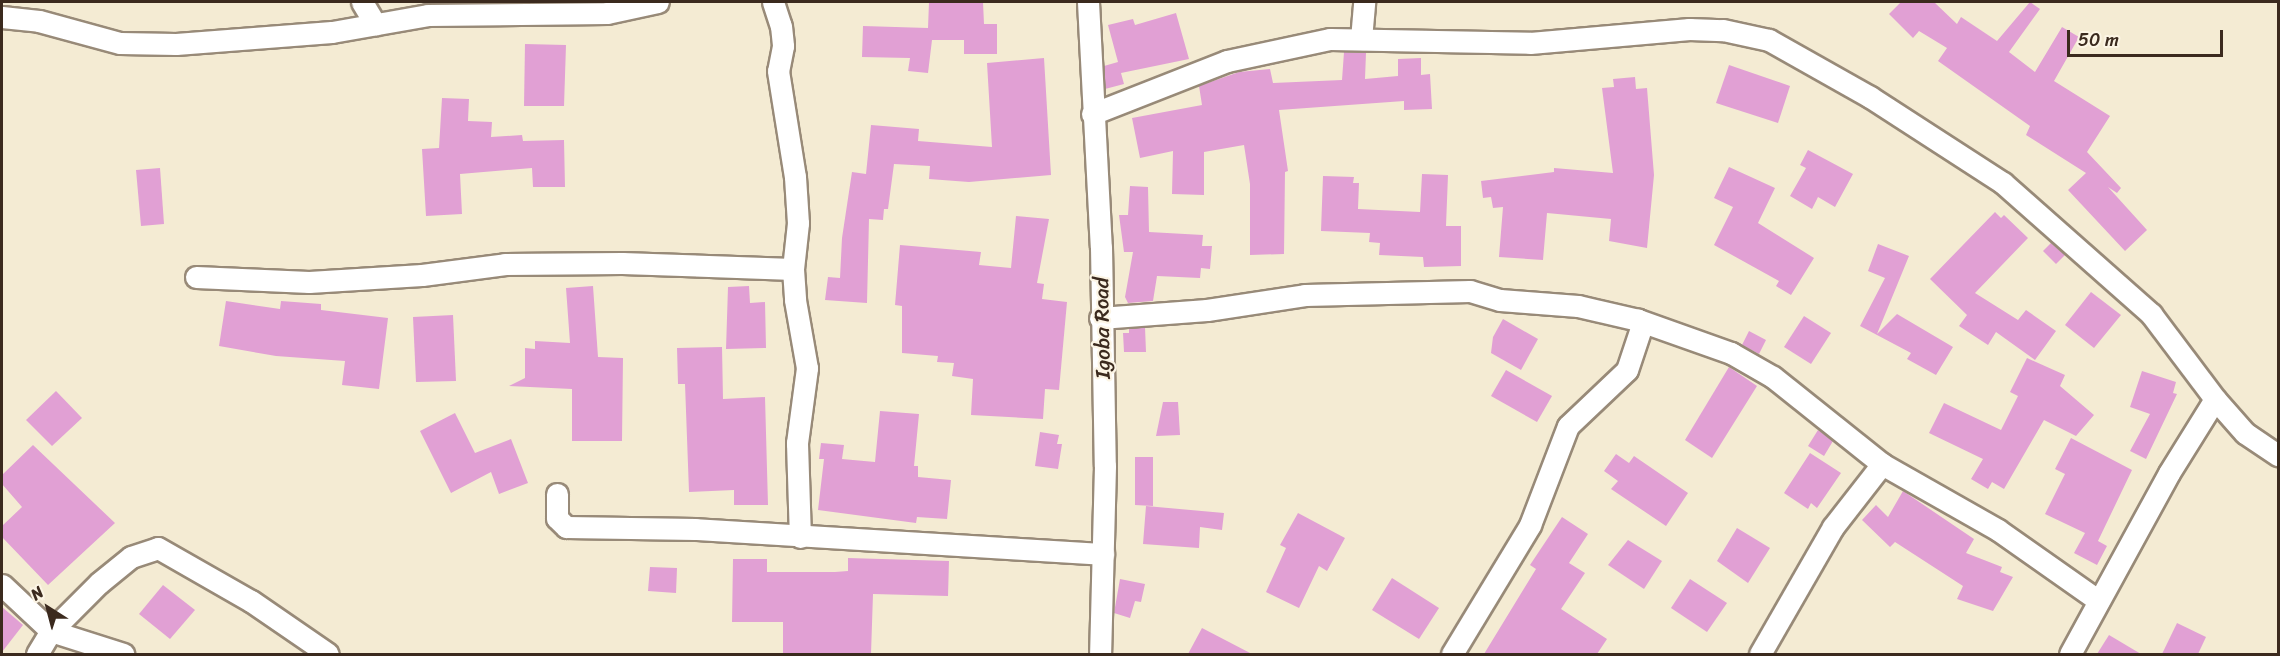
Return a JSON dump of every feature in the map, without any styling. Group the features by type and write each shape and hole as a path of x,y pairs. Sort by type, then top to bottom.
{"street":[{"path":"362,2 375,24"},
{"path":"2,18 39,21 131,43 176,44 332,32 428,15 607,13 658,2"},
{"path":"773,2 781,26 783,46 778,71 795,177 798,223 793,269 807,368 797,443 800,537"},
{"name":"Igoba Road","path":"1088,2 1092,114 1101,246 1100,318 1105,466 1100,654"},
{"path":"1361,39 1364,2"},
{"path":"1092,114 1227,61 1330,39 1530,43 1689,29 1723,30 1769,40 1870,97 2003,183 2151,314 2245,433 2278,455"},
{"path":"196,277 309,282 422,275 505,264 622,262 793,269"},
{"path":"1100,318 1207,310 1305,295 1470,291 1500,300 1578,306 1638,320 1731,352 1773,377 1882,464 1998,530 2099,601"},
{"path":"1452,654 1530,525 1568,426 1628,370 1641,328 1638,320"},
{"path":"2070,654 2169,472 2216,399"},
{"path":"1760,654 1833,527 1882,464"},
{"path":"557,494 557,518 566,526 695,528 800,537 1103,554"},
{"path":"37,654 51,631 130,556 158,548 251,601 328,654"},
{"path":"2,585 51,631 123,654"}],"building":[{"path":"929,2 983,2 984,24 997,24 997,54 964,54 964,40 932,40 928,73 908,71 910,58 862,57 863,26 928,28"},
{"path":"1901,2 1934,2 1957,24 1961,17 1997,41 2030,2 2040,9 2009,52 2035,72 2062,27 2079,37 2054,81 2110,116 2087,152 2121,188 2117,193 2108,187 2147,230 2125,251 2068,190 2086,173 2026,135 2030,126 1938,61 1947,48 1919,31 1913,38 1889,14"},
{"path":"1176,13 1189,59 1121,73 1124,84 1105,89 1104,66 1118,62 1108,25 1133,19 1135,25"},
{"path":"525,44 566,45 564,106 524,106"},
{"path":"1344,52 1366,53 1365,79 1398,76 1398,59 1421,58 1421,75 1430,74 1432,109 1404,110 1404,101 1279,110 1288,171 1285,172 1284,254 1250,255 1250,184 1244,145 1204,152 1204,195 1172,194 1173,151 1140,158 1132,118 1202,105 1199,86 1239,72 1270,69 1273,83 1342,80"},
{"path":"1044,58 1051,175 969,182 929,179 930,166 894,164 888,209 884,209 883,220 869,219 867,303 825,300 828,277 840,278 842,238 852,172 866,174 871,125 919,129 918,141 992,147 987,63"},
{"path":"1729,65 1790,86 1778,123 1716,103"},
{"path":"1635,77 1636,89 1647,88 1654,175 1647,248 1609,241 1611,219 1547,213 1543,260 1499,257 1503,207 1493,208 1491,197 1483,198 1481,181 1554,172 1554,168 1613,173 1602,88 1614,87 1613,79"},
{"path":"442,98 469,99 468,121 492,122 491,137 522,135 523,141 564,140 565,187 533,187 532,168 460,174 462,214 426,216 422,149 439,148"},
{"path":"1808,150 1853,174 1835,207 1818,197 1812,209 1790,196 1806,168 1800,165"},
{"path":"1729,167 1775,188 1758,223 1814,258 1791,295 1776,286 1779,281 1714,245 1733,207 1714,198"},
{"path":"160,168 164,224 141,226 136,170"},
{"path":"1422,174 1448,175 1446,226 1461,226 1461,266 1424,267 1423,257 1379,255 1380,243 1369,242 1370,233 1321,231 1323,176 1354,177 1353,183 1359,183 1358,209 1420,212"},
{"path":"1130,186 1148,187 1149,232 1203,235 1202,246 1212,246 1210,269 1201,268 1200,278 1157,276 1153,301 1128,303 1125,297 1133,252 1124,252 1119,215 1128,215"},
{"path":"1995,212 2001,218 2004,215 2028,238 1975,293 2018,320 2026,310 2056,331 2035,360 1996,332 1988,345 1959,326 1967,315 1930,279"},
{"path":"1016,216 1049,219 1037,283 1044,284 1042,299 1067,302 1059,390 1045,389 1043,419 971,415 973,379 952,376 954,363 937,362 938,356 902,353 902,306 895,305 900,245 981,252 979,265 1011,268"},
{"path":"2051,243 2065,255 2056,264 2043,251"},
{"path":"1878,244 1909,256 1877,334 1897,314 1953,347 1936,375 1907,359 1911,353 1860,326 1885,278 1868,271"},
{"path":"593,286 598,357 623,358 622,441 572,441 572,389 509,386 525,378 525,348 535,349 535,341 570,343 566,288"},
{"path":"749,286 750,303 765,302 766,348 726,349 728,287"},
{"path":"2091,292 2121,315 2094,348 2065,325"},
{"path":"226,301 280,309 281,301 321,304 321,310 388,318 379,389 342,385 345,361 276,356 219,346"},
{"path":"453,315 456,381 416,382 413,317"},
{"path":"1804,316 1831,333 1811,364 1784,347"},
{"path":"1503,319 1538,339 1521,370 1491,353 1493,337"},
{"path":"1145,327 1146,352 1124,352 1123,333 1129,333 1129,329"},
{"path":"1749,331 1766,340 1759,354 1742,345"},
{"path":"722,347 723,399 765,397 768,505 734,505 734,490 689,492 685,384 678,384 677,348"},
{"path":"2027,358 2065,375 2060,386 2094,415 2076,436 2044,420 2004,489 1992,482 1988,489 1971,479 1983,459 1929,433 1944,403 2001,430 2018,396 2010,392"},
{"path":"1729,367 1757,386 1712,458 1685,440"},
{"path":"1506,370 1552,396 1537,422 1491,396"},
{"path":"2142,371 2176,382 2173,393 2177,394 2146,459 2130,451 2150,414 2130,407"},
{"path":"56,391 82,418 52,446 26,420"},
{"path":"1163,402 1178,402 1180,435 1156,436"},
{"path":"880,411 919,414 914,466 918,466 918,477 951,480 947,519 917,517 916,523 818,510 824,459 819,459 821,443 844,445 842,459 875,462"},
{"path":"455,413 475,453 511,439 528,483 499,494 491,472 451,493 420,431"},
{"path":"1818,430 1833,441 1824,456 1808,446"},
{"path":"1040,432 1059,435 1057,444 1062,444 1058,469 1035,466"},
{"path":"2071,438 2132,470 2098,541 2107,546 2097,565 2074,553 2085,533 2045,514 2065,474 2055,469"},
{"path":"33,445 115,523 48,585 2,537 2,526 22,507 2,484 2,475"},
{"path":"1810,453 1841,473 1817,508 1811,503 1808,509 1784,493"},
{"path":"1616,454 1629,463 1634,456 1688,493 1666,526 1611,489 1618,481 1604,471"},
{"path":"1135,457 1153,457 1153,506 1135,505"},
{"path":"1903,491 1974,539 1966,553 2002,567 2000,572 2013,577 1993,611 1957,599 1963,586 1895,542 1890,547 1862,520 1876,505 1888,517"},
{"path":"1146,506 1224,513 1222,530 1200,527 1199,548 1143,544"},
{"path":"1298,513 1345,538 1327,571 1319,566 1299,608 1266,592 1286,548 1280,545"},
{"path":"1562,517 1588,534 1569,563 1585,573 1561,609 1607,639 1597,654 1484,654 1536,569 1530,565"},
{"path":"1737,528 1770,548 1748,583 1717,561"},
{"path":"1628,540 1662,561 1644,589 1608,565"},
{"path":"848,558 949,561 948,596 873,594 871,654 783,654 783,622 732,622 733,559 767,559 767,572 835,572 848,571"},
{"path":"650,567 677,568 676,593 648,591"},
{"path":"1392,578 1439,608 1419,639 1372,610"},
{"path":"1120,579 1145,584 1141,602 1135,601 1130,618 1114,613"},
{"path":"1690,579 1727,603 1707,632 1671,608"},
{"path":"163,585 195,610 170,639 139,614"},
{"path":"2,607 23,625 2,652"},
{"path":"2177,623 2206,637 2198,654 2162,654"},
{"path":"1202,628 1252,654 1188,654"},
{"path":"2109,635 2141,654 2097,654"}]}
